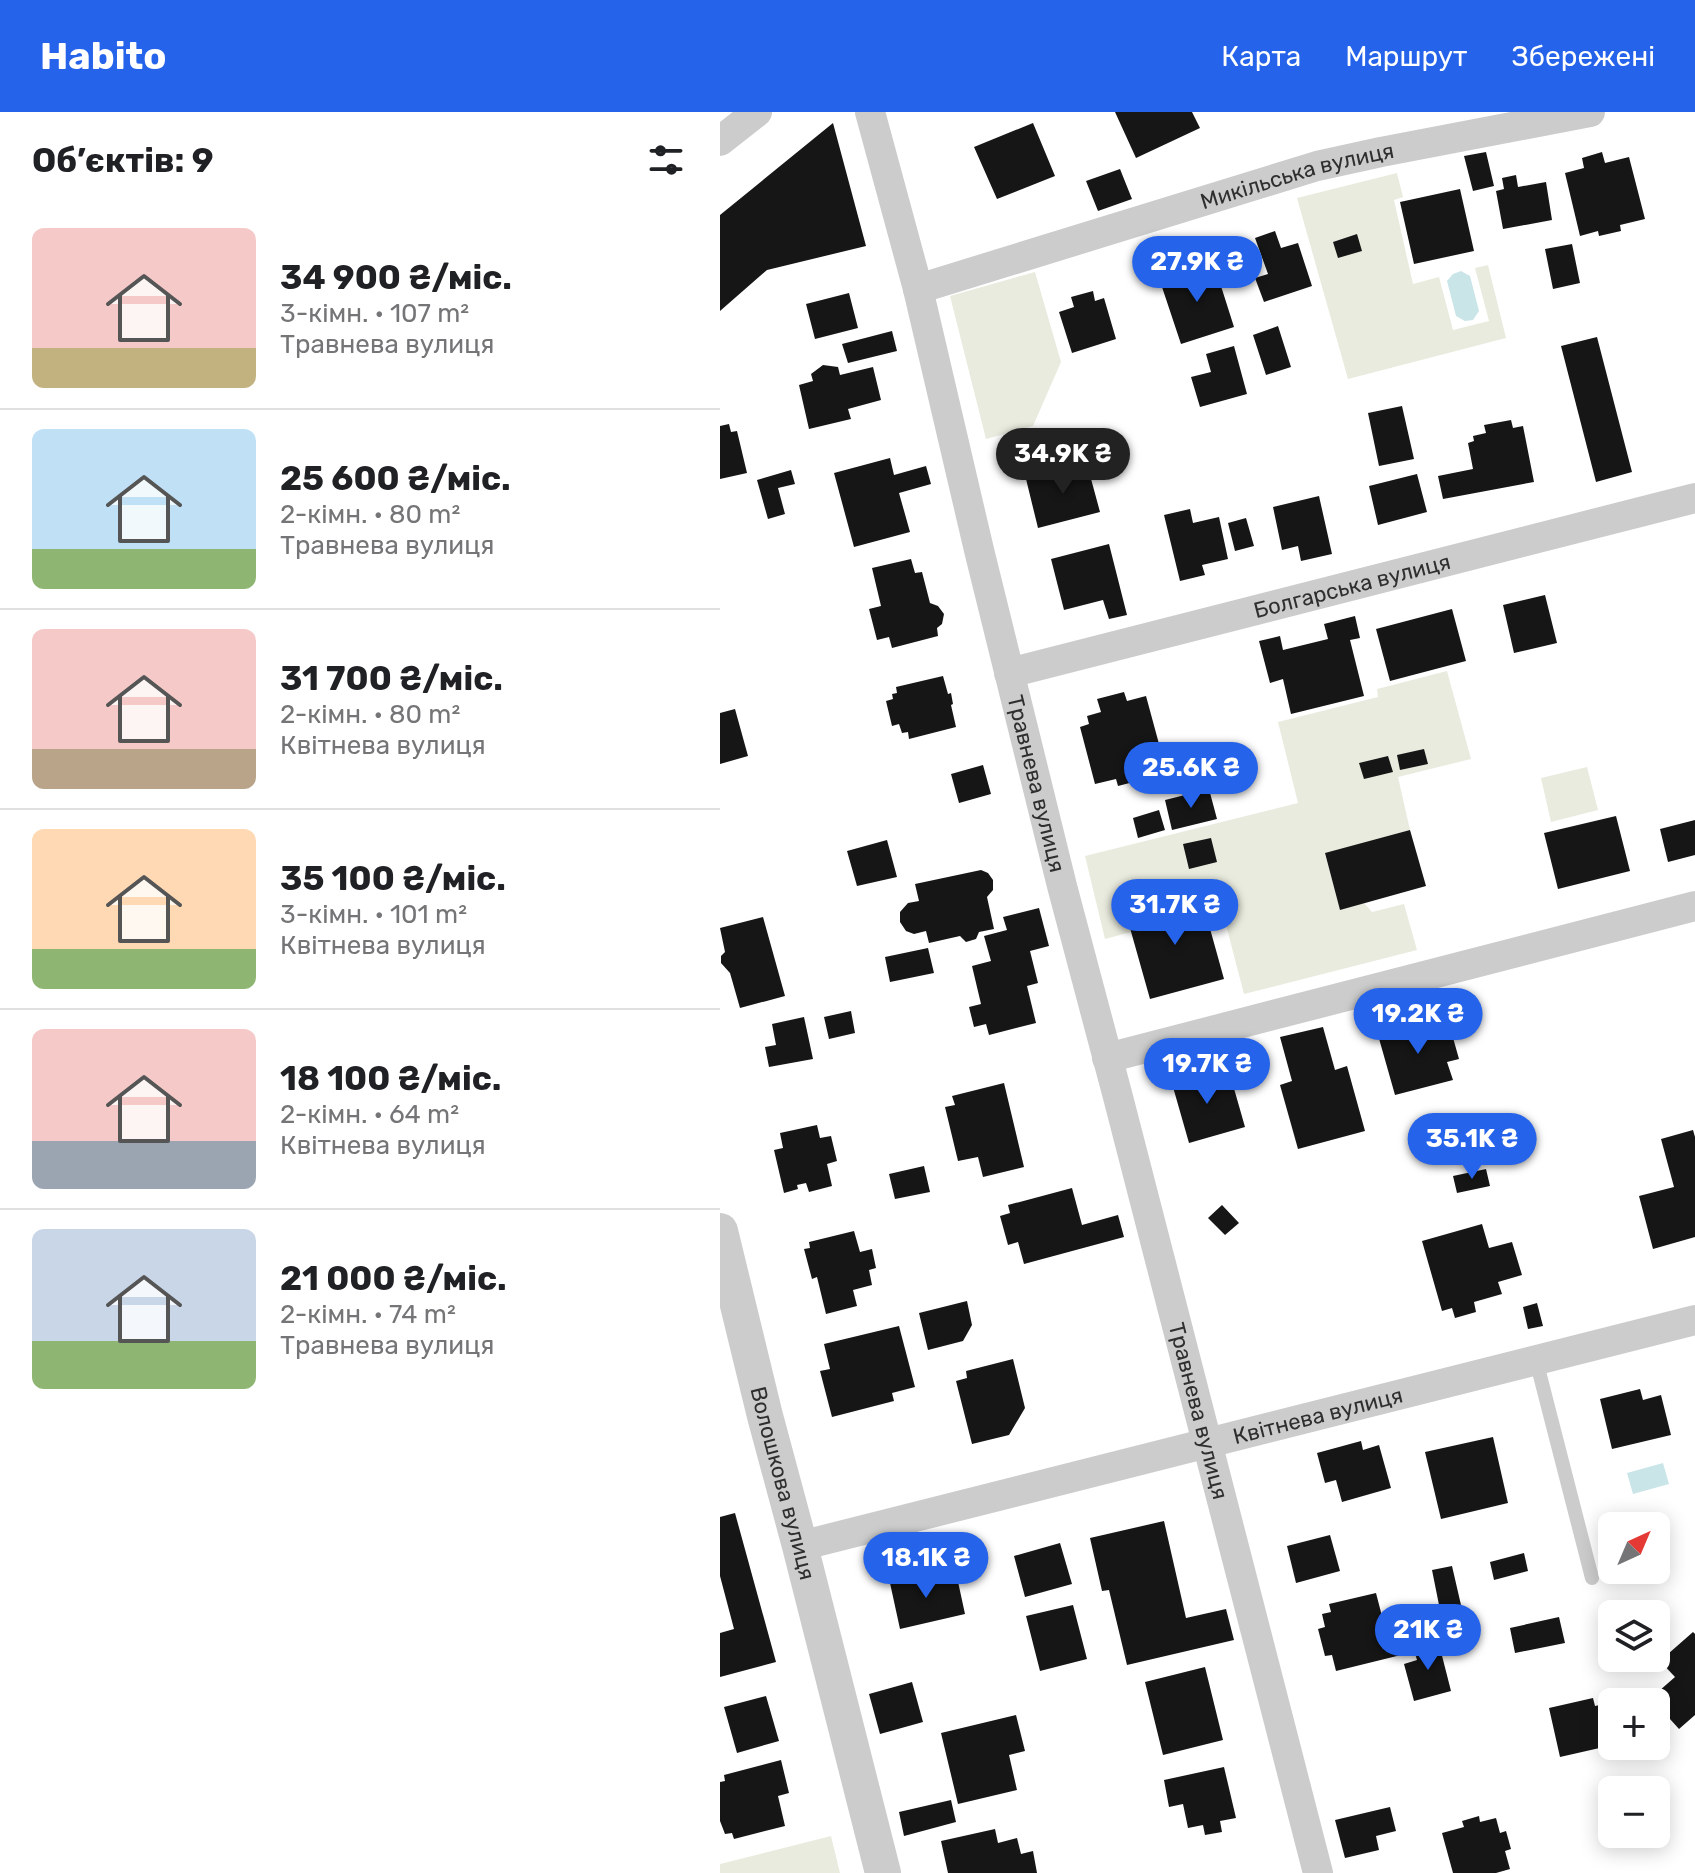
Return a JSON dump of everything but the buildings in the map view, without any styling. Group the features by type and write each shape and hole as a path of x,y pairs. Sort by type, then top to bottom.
{"street":[{"path":"720,141 757,112"},
{"name":"Травнева вулиця","path":"870,112 918,289 1009,673 1318,1873"},
{"name":"Микільська вулиця","path":"918,289 1317,166 1590,112"},
{"name":"Болгарська вулиця","path":"1009,673 1695,498"},
{"path":"1107,1058 1695,906"},
{"name":"Волошкова вулиця","path":"720,1231 883,1873"},
{"name":"Квітнева вулиця","path":"800,1546 1695,1320"}],"lane":[{"path":"1536,1360 1592,1578"}],"shaded area":[{"path":"1397,173 1403,197 1394,200 1413,284 1439,277 1453,330 1489,321 1475,268 1488,265 1506,338 1348,379 1297,198"},
{"path":"1035,272 1061,362 1033,426 986,439 950,296"},
{"path":"1447,671 1471,759 1398,777 1410,830 1325,854 1340,909 1364,903 1372,912 1404,904 1417,950 1244,994 1214,879 1159,893 1130,927 1131,932 1105,939 1085,856 1298,803 1278,722 1378,697 1377,689"},
{"path":"1587,767 1598,810 1551,822 1541,778"},
{"path":"831,1836 840,1873 720,1873 720,1864"}],"water":[{"path":"1461,271 1470,276 1479,311 1473,320 1465,321 1456,316 1447,281"},
{"path":"1663,1463 1669,1484 1633,1494 1627,1473"}]}
